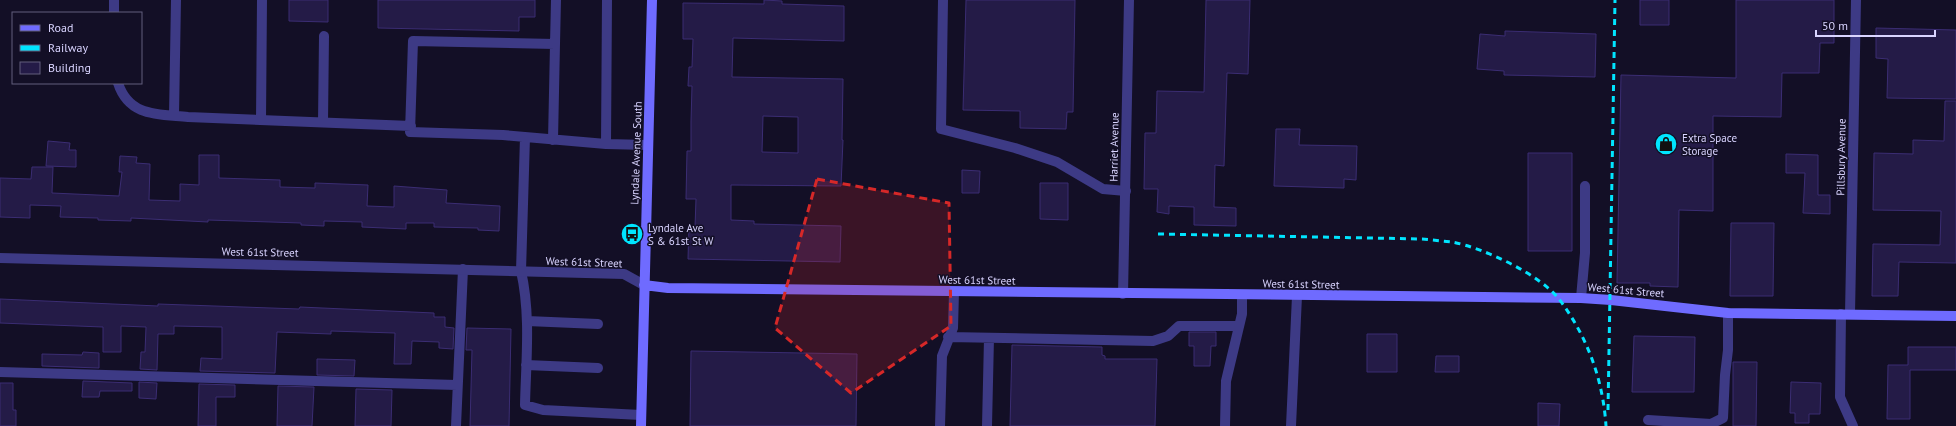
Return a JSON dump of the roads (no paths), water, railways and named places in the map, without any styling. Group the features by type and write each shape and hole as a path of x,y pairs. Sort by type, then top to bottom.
{"street":[{"path":"114,0 114,12"},
{"path":"174,116 176,0"},
{"path":"261,120 262,0"},
{"path":"553,140 556,0"},
{"path":"606,144 607,0"},
{"name":"Lyndale Avenue South","path":"641,426 652,0"},
{"path":"943,0 941,129 1014,148 1057,162 1103,189 1126,191"},
{"name":"Harriet Avenue","path":"1124,294 1129,0"},
{"name":"Pillsbury Avenue","path":"1853,426 1840,397 1846,314 1856,0"},
{"path":"323,122 324,36"},
{"path":"411,129 413,41 555,44"},
{"path":"118,84 126,100 136,108 152,114 323,122 606,144 648,145"},
{"path":"525,137 521,272 526,292 527,321 525,405 543,410 641,415"},
{"path":"1581,298 1585,253 1585,186"},
{"name":"West 61st Street","path":"0,258 624,274 644,284 668,288 1581,298 1728,313 1956,316"},
{"path":"456,426 463,269"},
{"path":"940,426 942,356 948,337 953,328 954,292"},
{"path":"1225,426 1226,381 1242,314 1242,295"},
{"path":"1291,426 1297,296"},
{"path":"1648,420 1711,424 1723,418 1728,350 1728,313"},
{"path":"527,321 598,324"},
{"path":"948,337 1153,340 1168,336 1179,326 1238,326"},
{"path":"987,426 989,338"},
{"path":"526,365 598,368"},
{"path":"0,372 458,385"}],"railway":[{"path":"1608,410 1615,0"},
{"path":"1158,234 1422,239 1465,245 1495,256 1538,280 1559,299 1569,313 1578,328 1592,359 1601,392 1606,426"}],"place":[{"name":"Extra Space Storage","path":"1666,144"},
{"name":"Lyndale Ave S & 61st St W","path":"632,234"}]}
